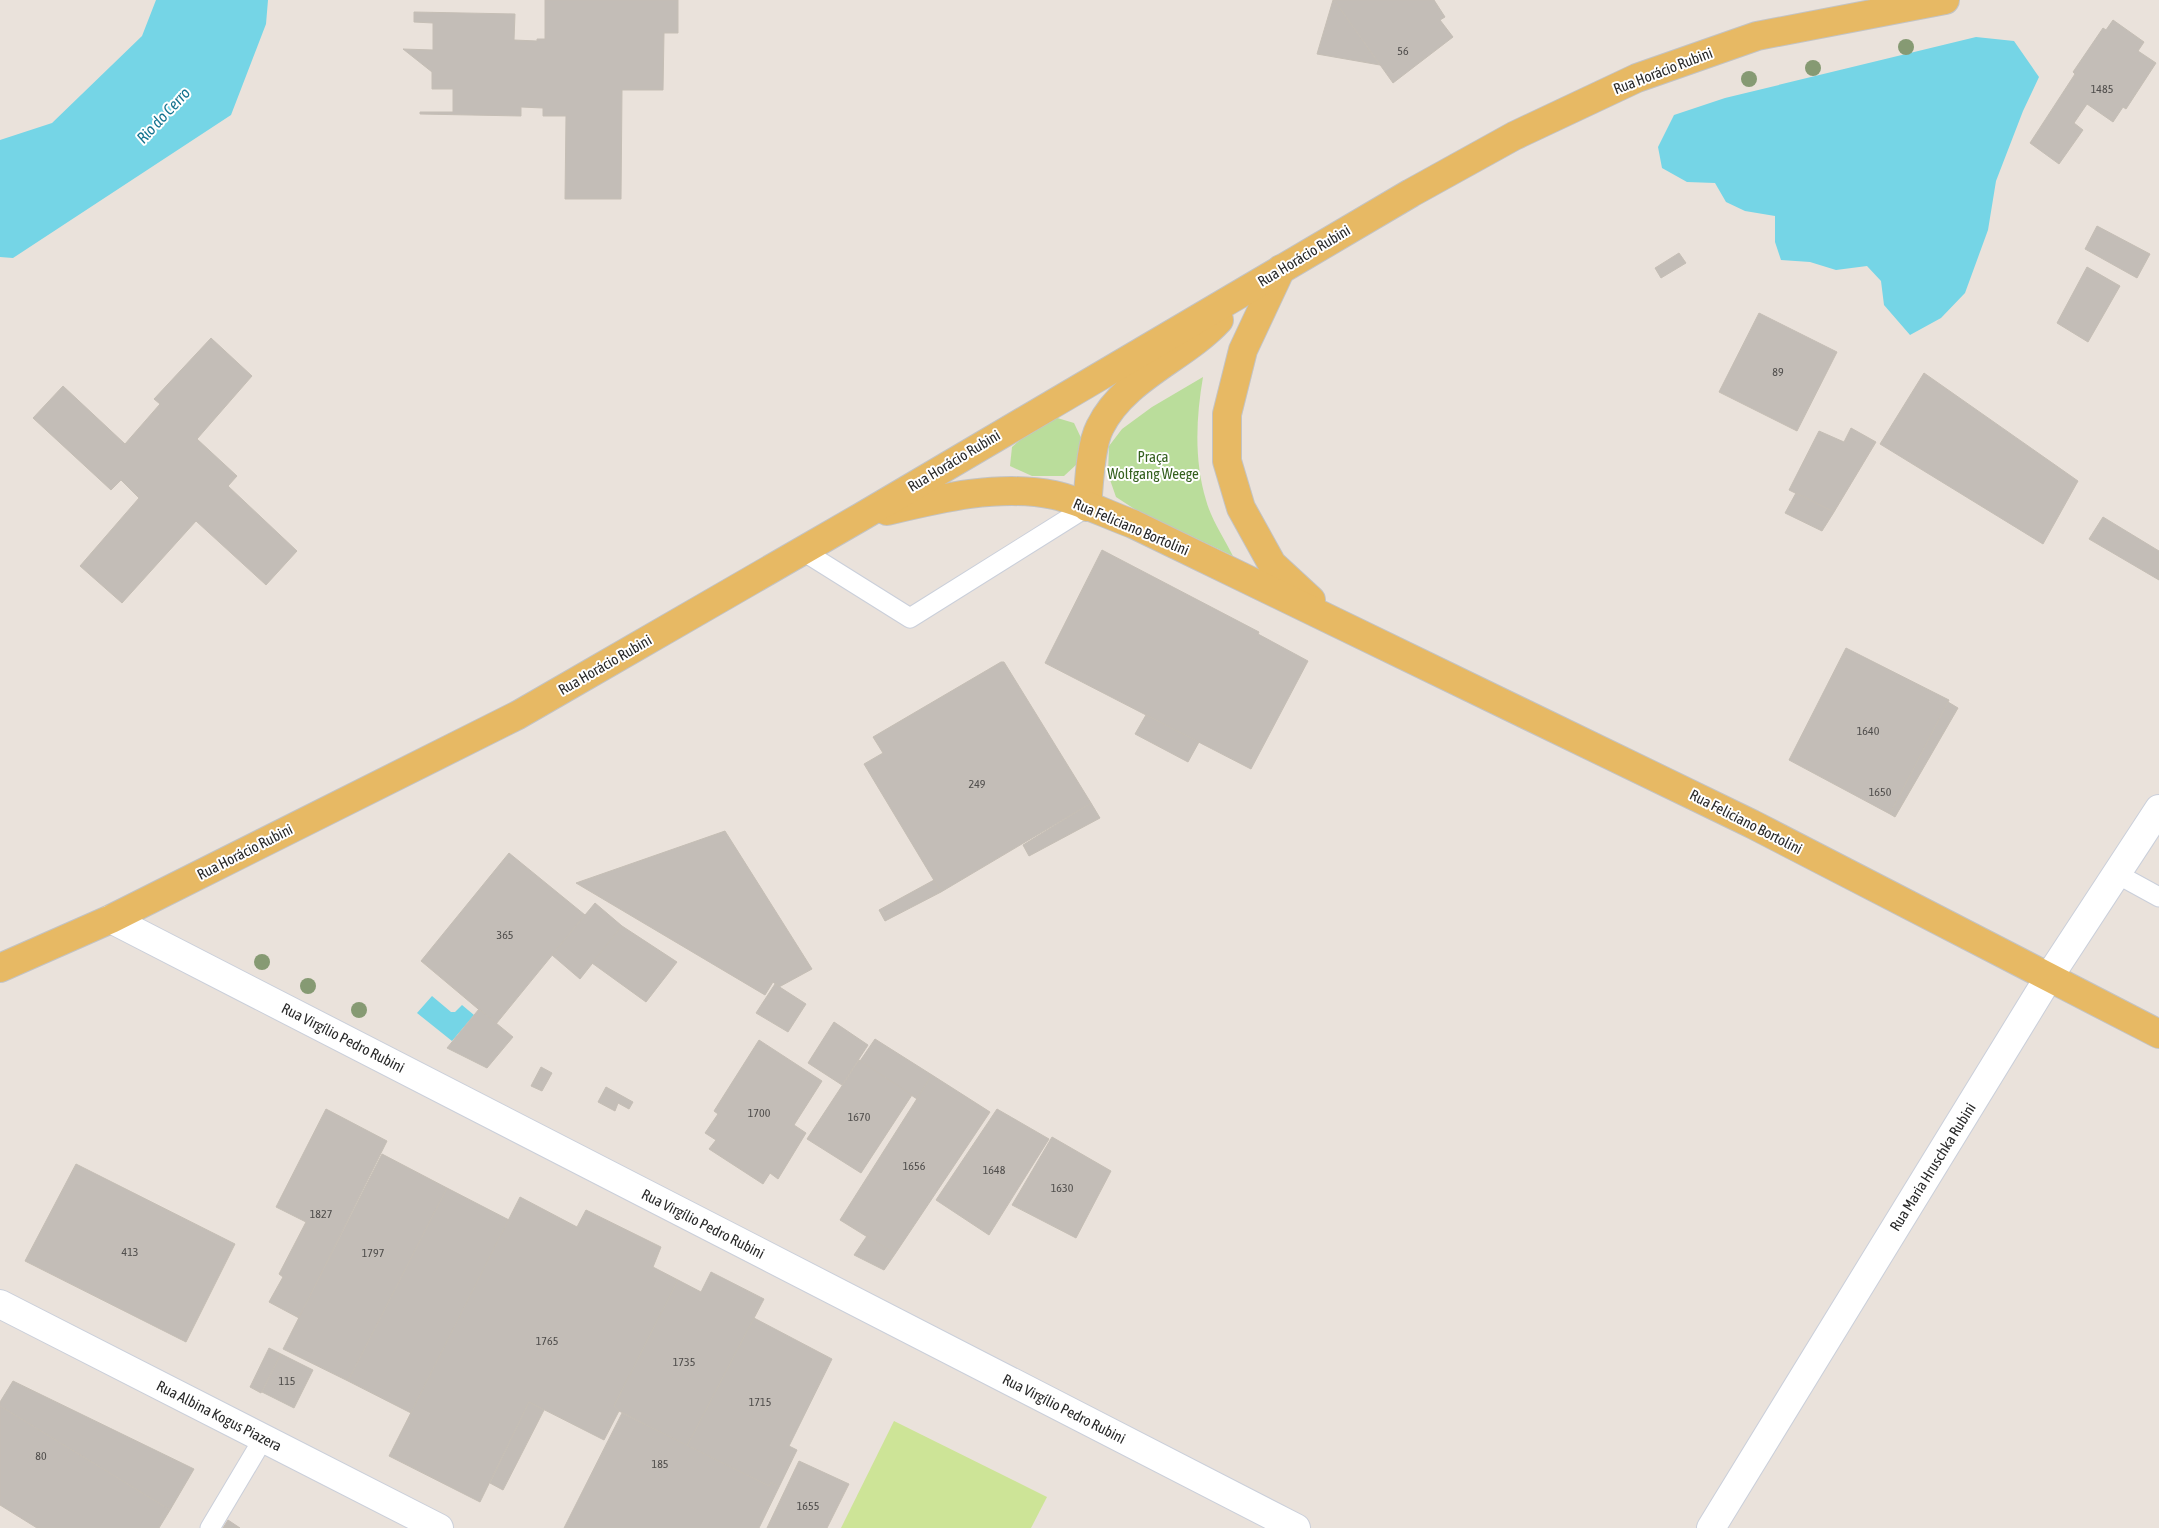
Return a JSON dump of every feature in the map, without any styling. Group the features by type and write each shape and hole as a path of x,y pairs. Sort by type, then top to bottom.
{"main road":[{"name":"Rua Horácio Rubini","path":"0,968 111,919 518,715 803,551 983,443 1281,269 1514,136 1637,78 1756,36 1934,1"},
{"name":"Rua Feliciano Bortolini","path":"1281,269 1242,350 1227,414 1227,461 1241,508 1272,564 1330,618"},
{"path":"1088,507 1091,466 1099,428 1121,396 1207,333 1245,291"},
{"name":"Rua Feliciano Bortolini","path":"861,517 929,501 971,494 1009,491 1055,495 1133,524 1752,824 2159,1034"}],"street":[{"name":"Rua Maria Hruschka Rubini","path":"1711,1528 2050,977 2159,809"},
{"name":"Rua Virgílio Pedro Rubini","path":"111,919 1296,1528"},
{"name":"Rua Albina Kogus Piazera","path":"0,1304 440,1528"}],"lane":[{"path":"803,551 910,618 1088,507"},
{"path":"2117,874 2159,897"},
{"path":"210,1528 263,1439"}],"green space":[{"name":"Praça Wolfgang Weege","path":"1203,377 1197,439 1199,470 1208,507 1233,556 1136,510 1116,497 1108,474 1109,446 1122,429 1152,407"},
{"path":"1054,417 1074,423 1083,442 1077,464 1064,476 1032,476 1010,466 1012,447 1034,428"},
{"path":"894,1421 1047,1497 1031,1528 841,1528"}],"water":[{"name":"Rio do Cerro","path":"156,0 268,0 266,24 231,115 13,258 0,257 0,140 52,123 142,36"},
{"path":"1976,37 2014,41 2039,77 2023,111 1996,181 1988,230 1965,293 1941,318 1910,335 1884,305 1881,281 1867,266 1836,270 1810,262 1781,260 1775,242 1775,216 1745,211 1726,202 1715,183 1687,182 1662,168 1658,147 1674,115 1725,98"},
{"path":"432,996 451,1012 455,1012 462,1005 474,1015 452,1041 417,1013"}],"building":[{"path":"545,0 678,0 678,33 664,33 663,90 622,90 621,199 565,199 566,116 543,116 543,108 521,107 521,116 420,114 420,112 453,112 453,89 432,89 432,72 403,49 433,50 433,23 414,22 414,12 515,14 514,40 537,41 537,39 545,39"},
{"path":"1334,0 1380,65 1317,54"},
{"path":"1334,0 1434,0 1445,17 1440,20 1453,37 1393,83"},
{"path":"2113,20 2144,42 2138,51 2156,63 2126,109 2123,107 2113,122 2087,104 2074,123 2083,130 2059,164 2030,143 2075,74 2073,72 2103,28 2106,30"},
{"path":"2097,226 2150,254 2137,278 2085,249"},
{"path":"1679,253 1686,263 1661,278 1655,268"},
{"path":"2087,267 2120,286 2088,342 2057,323"},
{"path":"1759,313 1837,352 1797,431 1719,392"},
{"path":"211,338 252,376 197,439 237,476 228,486 297,551 266,585 196,521 122,603 80,566 139,498 121,480 111,490 33,418 63,386 125,444 160,404 154,399"},
{"path":"1924,373 2078,481 2043,544 1880,444"},
{"path":"1851,428 1876,442 1834,512 1789,490 1819,431 1844,442"},
{"path":"1796,493 1834,512 1822,531 1785,513"},
{"path":"2103,517 2159,551 2159,580 2089,539"},
{"path":"1102,550 1259,632 1258,634 1308,661 1251,769 1045,663"},
{"path":"1846,648 1949,700 1890,814 1789,760"},
{"path":"1004,662 1091,803 941,892 864,764 883,753 873,737"},
{"path":"1948,702 1958,708 1895,817 1890,814"},
{"path":"1146,715 1199,742 1188,762 1135,734"},
{"path":"1091,803 1100,818 1029,856 1023,845"},
{"path":"725,831 812,969 779,987 773,982 765,995 576,883"},
{"path":"509,853 585,915 496,1024 421,961"},
{"path":"934,880 941,892 885,921 879,910"},
{"path":"595,903 622,926 580,979 552,955"},
{"path":"622,926 677,962 646,1002 592,963"},
{"path":"775,984 806,1004 788,1032 756,1013"},
{"path":"479,1009 513,1037 487,1068 447,1048"},
{"path":"834,1022 868,1045 842,1085 808,1063"},
{"path":"875,1039 932,1075 917,1099 860,1061"},
{"path":"759,1040 822,1081 794,1125 806,1133 778,1179 770,1173 763,1184 709,1149 716,1140 705,1133 718,1114 714,1111"},
{"path":"859,1060 912,1095 861,1173 807,1139"},
{"path":"541,1067 552,1073 542,1091 531,1086"},
{"path":"932,1075 990,1112 895,1254 840,1220"},
{"path":"606,1087 633,1102 629,1109 618,1103 615,1111 598,1102"},
{"path":"326,1109 387,1141 299,1318 269,1302 283,1277 279,1274 306,1222 276,1207"},
{"path":"997,1109 1049,1139 989,1235 936,1200"},
{"path":"1052,1137 1111,1171 1076,1238 1012,1205"},
{"path":"382,1154 447,1188 348,1381 283,1349"},
{"path":"76,1164 235,1244 186,1342 25,1261"},
{"path":"447,1188 509,1220 411,1413 348,1381"},
{"path":"520,1197 577,1227 586,1210 661,1247 653,1267 678,1280 614,1406 619,1411 604,1440 529,1402 480,1502 389,1456"},
{"path":"867,1236 895,1254 884,1270 854,1255"},
{"path":"711,1272 764,1299 687,1446 619,1411 614,1406 678,1280 701,1292"},
{"path":"754,1318 832,1359 789,1446 797,1450 779,1487 771,1482 769,1486 687,1446"},
{"path":"269,1348 281,1354 261,1393 250,1387"},
{"path":"281,1354 313,1370 294,1408 262,1392"},
{"path":"13,1381 194,1469 170,1510 0,1406 0,1402"},
{"path":"529,1402 544,1410 503,1490 490,1483"},
{"path":"0,1406 170,1510 159,1528 37,1528 0,1505"},
{"path":"622,1413 769,1486 771,1482 779,1487 759,1528 564,1528"},
{"path":"799,1461 849,1484 827,1528 767,1528"},
{"path":"228,1520 240,1528 223,1528"}]}
